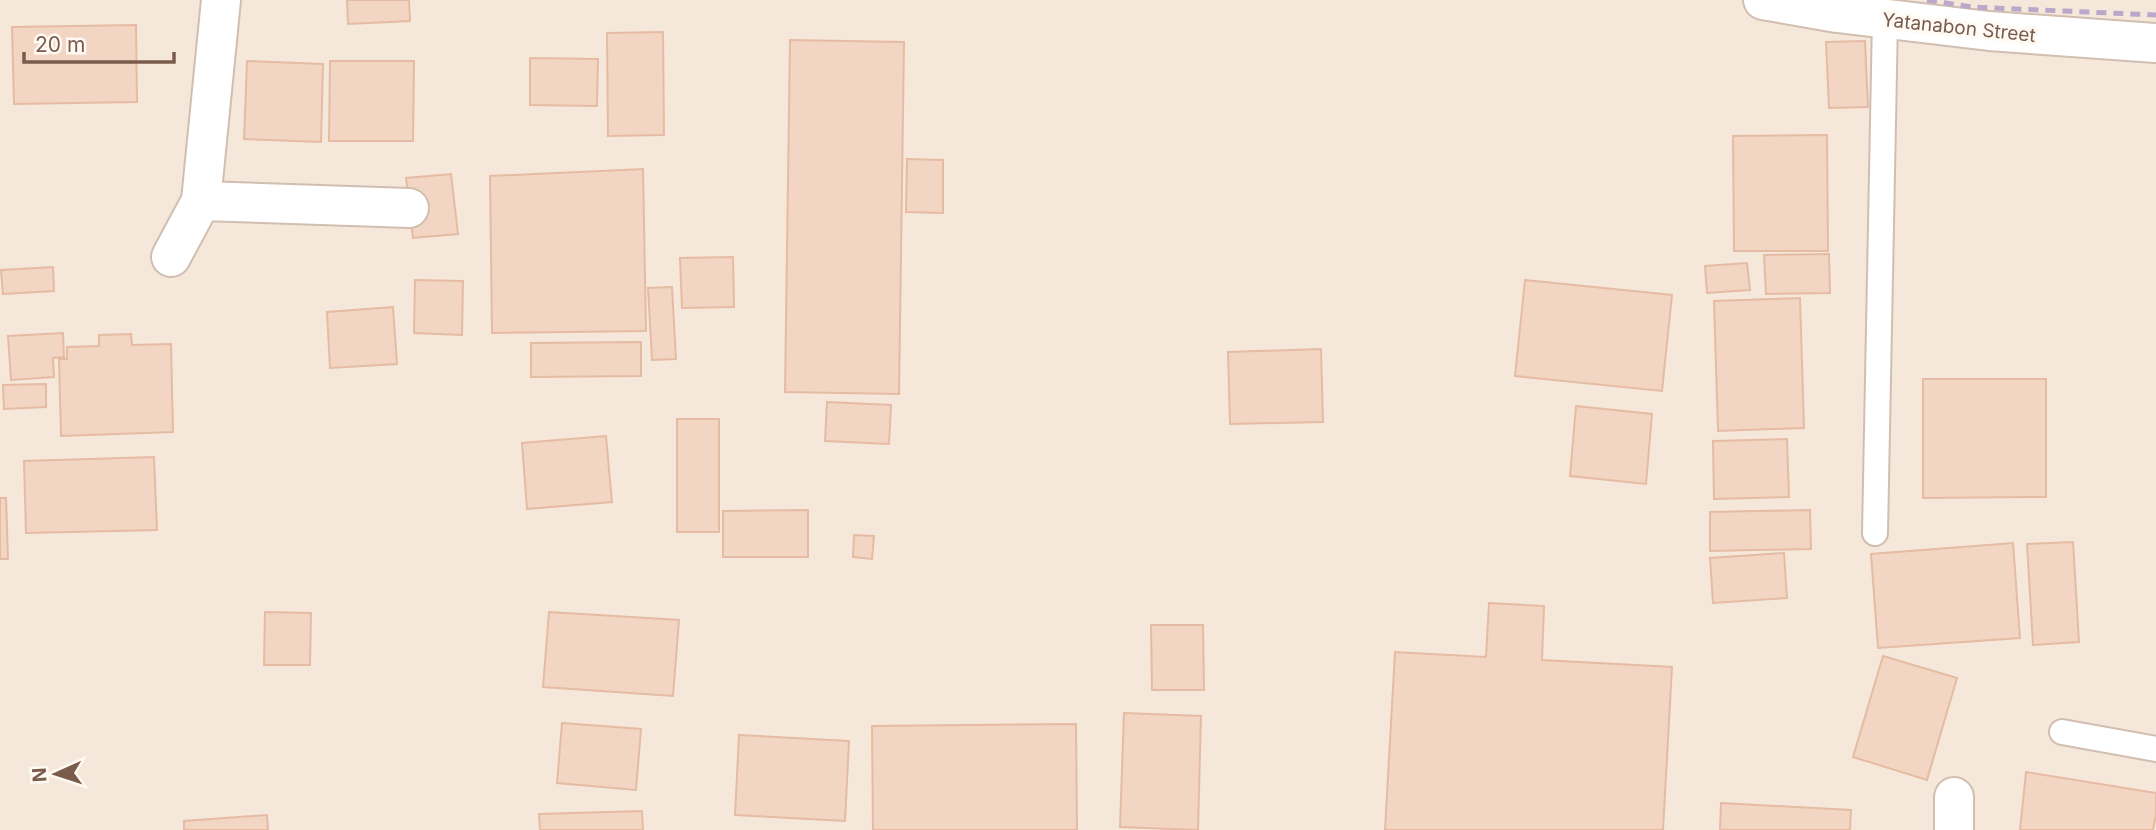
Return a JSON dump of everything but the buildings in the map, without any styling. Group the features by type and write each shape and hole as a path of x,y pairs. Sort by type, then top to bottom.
{"street":[{"path":"171,257 201,201 221,0"},
{"name":"Yatanabon Street","path":"1763,0 1989,32 2156,43"},
{"path":"201,201 409,208"}],"lane":[{"path":"1875,533 1885,19"},
{"path":"2063,732 2156,749"}],"shaded area":[{"path":"0,0 2156,0 2156,830 0,830"}],"railway":[{"path":"1927,0 1972,7 2156,15"}]}
